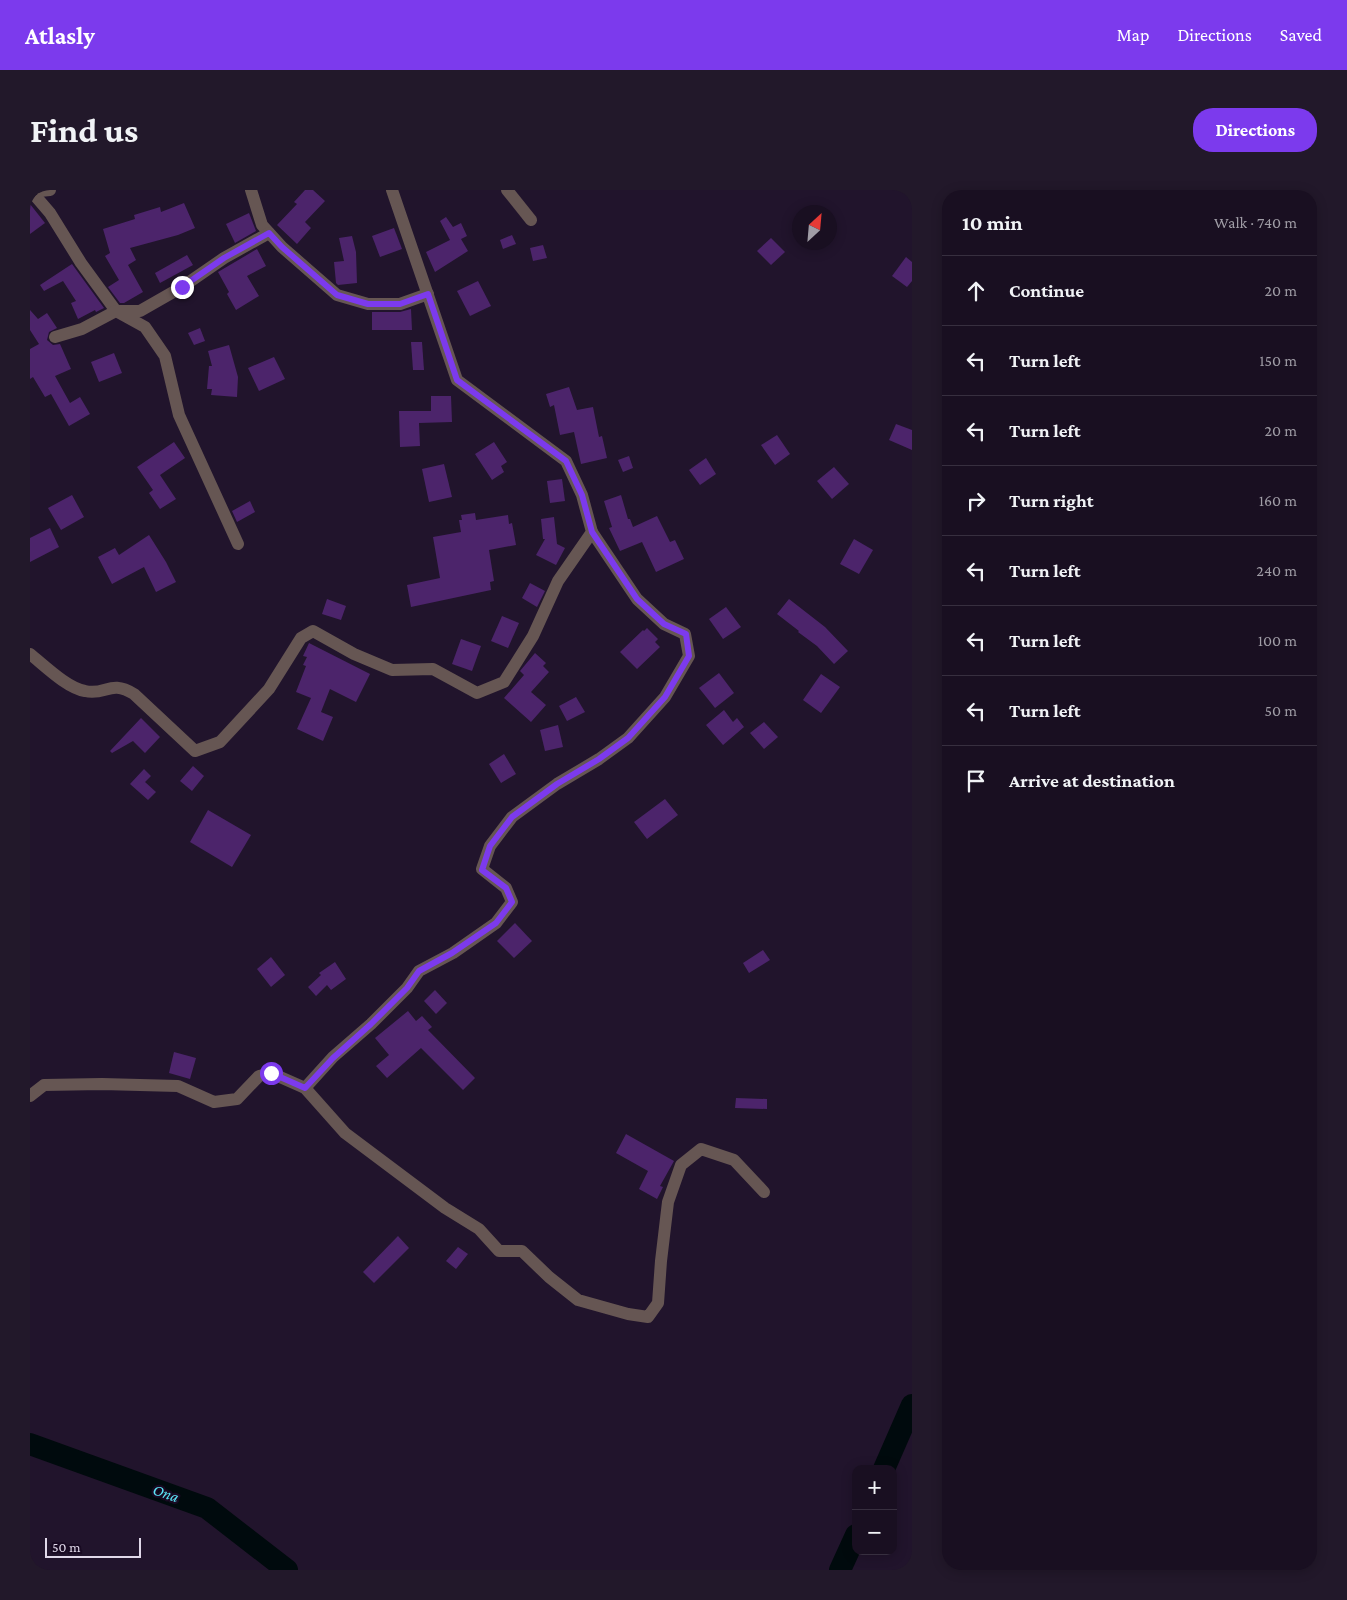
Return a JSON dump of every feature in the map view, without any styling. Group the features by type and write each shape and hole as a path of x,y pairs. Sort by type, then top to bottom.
{"street":[{"path":"31,192 50,190"},
{"path":"251,190 262,224 269,233 282,247 337,295 368,304 400,304 428,294"},
{"path":"305,1088 333,1058 407,988 419,971 452,953 496,923 512,902 506,888 482,870 490,846 512,817 557,784 599,759 628,738 665,697 689,656 686,634 664,624 637,599 592,532 582,495 566,461 457,380 392,190"},
{"path":"507,190 531,220"},
{"path":"31,192 50,213 81,263 116,311 145,328 165,356 179,415 238,544"},
{"path":"55,337 82,328 116,311 140,311 182,287 224,258 269,233"},
{"path":"30,654 68,684 79,690 87,692 115,687 125,688 134,694 195,751 220,742 269,689 301,638 313,631 354,654 392,670 433,670 478,693 504,682 533,636 558,581 592,532"},
{"path":"30,1096 44,1085 178,1086 214,1102 237,1099 259,1076 271,1073 305,1088 345,1133 445,1208 479,1229 499,1251 522,1252 549,1278 578,1300 628,1314 648,1317 658,1303 668,1202 681,1164 701,1149 734,1160 764,1192"}],"building":[{"path":"305,190 313,190 325,201 305,222 311,228 297,244 277,225 297,204 294,202"},
{"path":"184,203 195,228 178,235 130,248 136,260 128,265 143,292 124,303 120,303 108,287 119,280 105,256 110,253 103,229 135,219 134,215 160,207 161,212"},
{"path":"30,204 45,223 30,234"},
{"path":"249,213 256,231 235,243 226,224"},
{"path":"446,217 453,227 461,223 467,236 461,239 468,251 435,272 426,252 450,240 440,221"},
{"path":"394,228 402,249 380,257 372,236"},
{"path":"512,235 516,244 503,249 500,240"},
{"path":"352,236 356,252 357,283 338,285 336,283 334,262 344,261 339,238"},
{"path":"771,238 785,252 771,265 757,251"},
{"path":"543,245 547,258 533,261 530,248"},
{"path":"257,249 266,266 247,276 259,296 236,310 218,272"},
{"path":"187,255 193,265 160,283 155,273"},
{"path":"906,257 912,262 912,281 907,287 892,276"},
{"path":"72,264 104,308 96,312 95,310 78,319 71,303 76,301 63,281 44,291 40,285"},
{"path":"478,281 491,306 470,316 457,291"},
{"path":"411,309 412,330 372,330 372,312 400,312"},
{"path":"30,310 38,319 47,313 57,328 49,332 47,340 53,345 60,344 71,369 55,376 70,403 80,397 90,414 69,426 51,394 45,397 33,377 30,379 30,349 39,344 30,330"},
{"path":"200,328 205,341 194,345 188,333"},
{"path":"411,342 422,342 424,370 413,370"},
{"path":"229,345 238,377 237,397 211,395 212,389 207,389 209,366 212,366 208,351"},
{"path":"114,353 122,373 99,382 91,362"},
{"path":"274,357 285,379 259,391 248,368"},
{"path":"569,387 577,410 593,407 599,437 602,436 607,458 581,464 574,432 560,435 554,405 550,407 546,394"},
{"path":"431,396 451,396 452,422 419,423 420,446 400,447 399,411 431,411"},
{"path":"896,424 912,430 912,450 889,440"},
{"path":"777,435 790,454 775,465 761,445"},
{"path":"174,442 185,458 160,475 176,499 160,509 149,493 153,490 137,467"},
{"path":"494,442 507,462 501,466 504,472 492,480 475,454"},
{"path":"629,456 633,468 623,472 618,460"},
{"path":"706,458 716,474 700,485 689,470"},
{"path":"444,464 452,497 429,502 422,469"},
{"path":"834,467 849,484 832,499 817,481"},
{"path":"562,479 565,501 550,503 547,481"},
{"path":"72,495 84,517 61,530 48,508"},
{"path":"621,495 628,519 630,519 633,527 657,516 670,542 675,540 684,559 656,572 642,542 620,551 609,528 612,527 604,501"},
{"path":"250,501 255,512 237,522 232,511"},
{"path":"475,513 476,520 508,515 509,524 512,523 516,545 489,550 494,581 490,582 491,590 411,607 407,585 440,578 433,537 461,532 459,520 462,520 461,515"},
{"path":"554,517 557,544 565,548 556,565 536,555 545,539 543,539 541,519"},
{"path":"50,528 59,547 30,562 30,538"},
{"path":"149,535 176,582 156,592 144,567 112,584 98,557 115,548 119,555"},
{"path":"854,539 873,550 859,574 840,564"},
{"path":"530,583 545,591 537,607 522,598"},
{"path":"327,599 346,606 341,620 322,614"},
{"path":"789,599 825,627 848,651 834,664 817,646 777,614"},
{"path":"726,607 741,627 723,639 709,619"},
{"path":"502,616 519,623 508,648 491,641"},
{"path":"647,628 658,639 655,642 660,647 637,669 620,652"},
{"path":"461,639 481,646 472,671 452,664"},
{"path":"309,643 370,674 356,702 330,689 321,712 333,717 323,741 297,729 311,698 296,692 306,666 303,665 307,657 303,656"},
{"path":"535,653 546,663 543,666 549,672 531,692 546,705 531,722 504,698 524,675 520,671"},
{"path":"719,673 734,693 715,708 699,688"},
{"path":"821,674 840,687 821,713 803,700"},
{"path":"576,697 585,712 567,721 559,706"},
{"path":"724,710 733,722 737,718 744,727 723,745 706,725"},
{"path":"141,718 160,737 145,753 133,741 112,753 110,751"},
{"path":"764,722 778,737 764,749 750,733"},
{"path":"558,725 563,747 545,751 540,730"},
{"path":"504,754 516,774 501,783 489,764"},
{"path":"193,766 204,776 192,791 180,781"},
{"path":"144,769 151,776 145,782 156,792 148,800 130,784"},
{"path":"665,799 678,815 647,839 634,822"},
{"path":"208,810 251,835 232,867 190,842"},
{"path":"515,923 532,941 514,958 497,941"},
{"path":"763,950 770,960 749,973 743,963"},
{"path":"271,957 285,975 271,987 257,969"},
{"path":"335,962 346,979 331,990 327,985 316,996 308,987 321,975 319,973"},
{"path":"435,990 447,1003 436,1014 424,1001"},
{"path":"408,1011 416,1021 422,1016 432,1027 428,1030 475,1078 463,1090 421,1048 387,1078 376,1066 389,1055 375,1038"},
{"path":"174,1052 196,1058 190,1079 169,1073"},
{"path":"736,1098 767,1099 767,1109 735,1108"},
{"path":"626,1134 674,1161 660,1186 663,1187 657,1199 639,1189 648,1171 616,1153"},
{"path":"398,1236 409,1248 374,1283 363,1272"},
{"path":"458,1247 468,1254 456,1269 446,1261"}],"waterway":[{"name":"Ona","path":"886,1465 912,1405"},
{"name":"Ona","path":"30,1444 207,1508 287,1570"},
{"name":"Ona","path":"840,1570 852,1544"}],"route":[{"path":"182,287 224,258 269,233 282,247 337,295 368,304 400,304 428,294 457,380 566,461 582,495 592,532 637,599 664,624 686,634 689,656 665,697 628,738 599,759 557,784 512,817 490,846 482,870 506,888 512,902 496,923 452,953 419,971 407,988 333,1058 305,1088 271,1073"}]}
